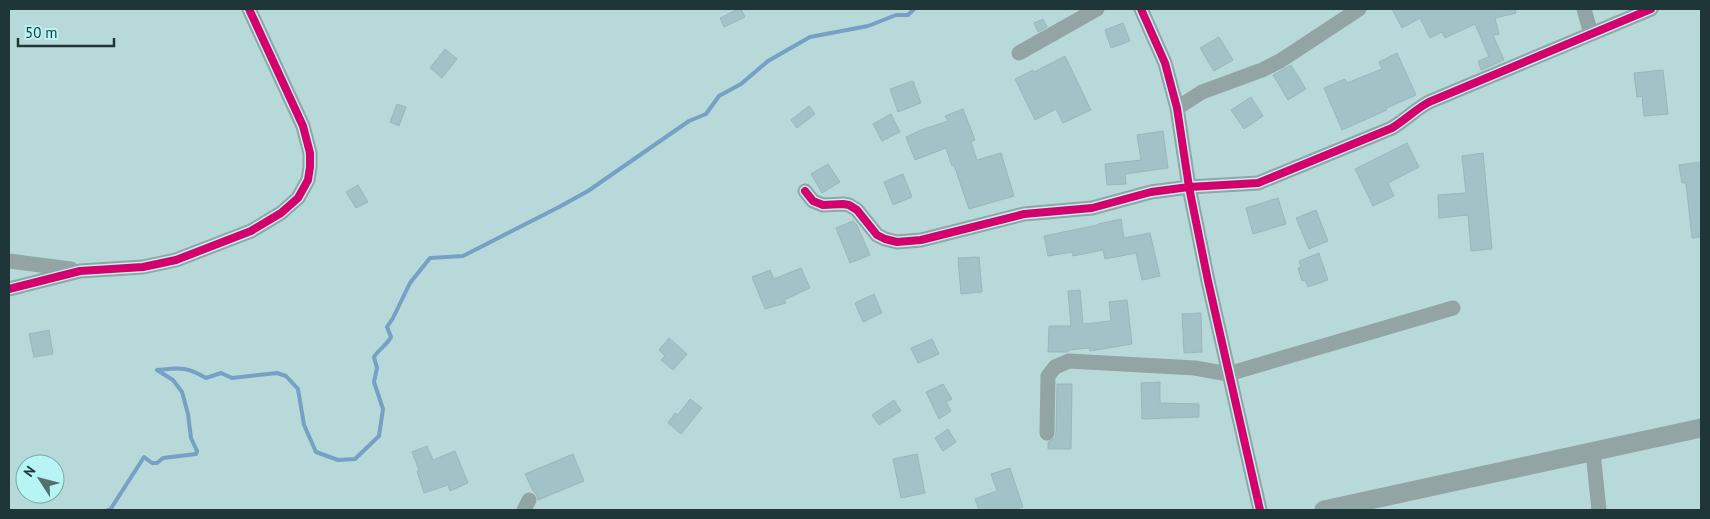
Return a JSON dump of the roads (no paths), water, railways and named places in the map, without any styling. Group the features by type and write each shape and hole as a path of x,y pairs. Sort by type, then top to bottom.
{"street":[{"path":"9,261 80,270 143,267 176,260 251,231 290,206 303,191 308,180 310,153 303,126 249,9"},
{"path":"1019,53 1097,9"},
{"path":"1141,9 1164,63 1177,108 1189,187 1228,374 1260,510"},
{"path":"1177,108 1202,92 1262,70 1280,61 1359,9"},
{"path":"1584,9 1591,34"},
{"path":"805,191 813,201 823,205 850,205 857,210 877,235 897,242 921,240 1024,214 1092,208 1151,192 1189,187 1258,183 1392,128 1420,106 1429,102 1651,9"},
{"path":"9,289 80,270"},
{"path":"1047,432 1048,376 1055,367 1069,361 1195,368 1228,374 1453,308"},
{"path":"1324,510 1701,428"},
{"path":"1593,452 1598,510"}],"waterway":[{"path":"108,510 110,510 144,457 152,463 157,463 163,458 196,454 197,451 191,438 188,414 182,392 173,380 157,370 182,369 193,371 206,378 221,373 232,378 277,373 286,376 298,389 304,425 316,452 338,460 355,459 379,436 383,409 374,382 377,368 374,357 391,337 387,327 410,283 430,258 463,256 588,191 689,121 706,114 719,96 741,84 768,61 810,37 868,26 896,15 908,15 914,9"}]}
